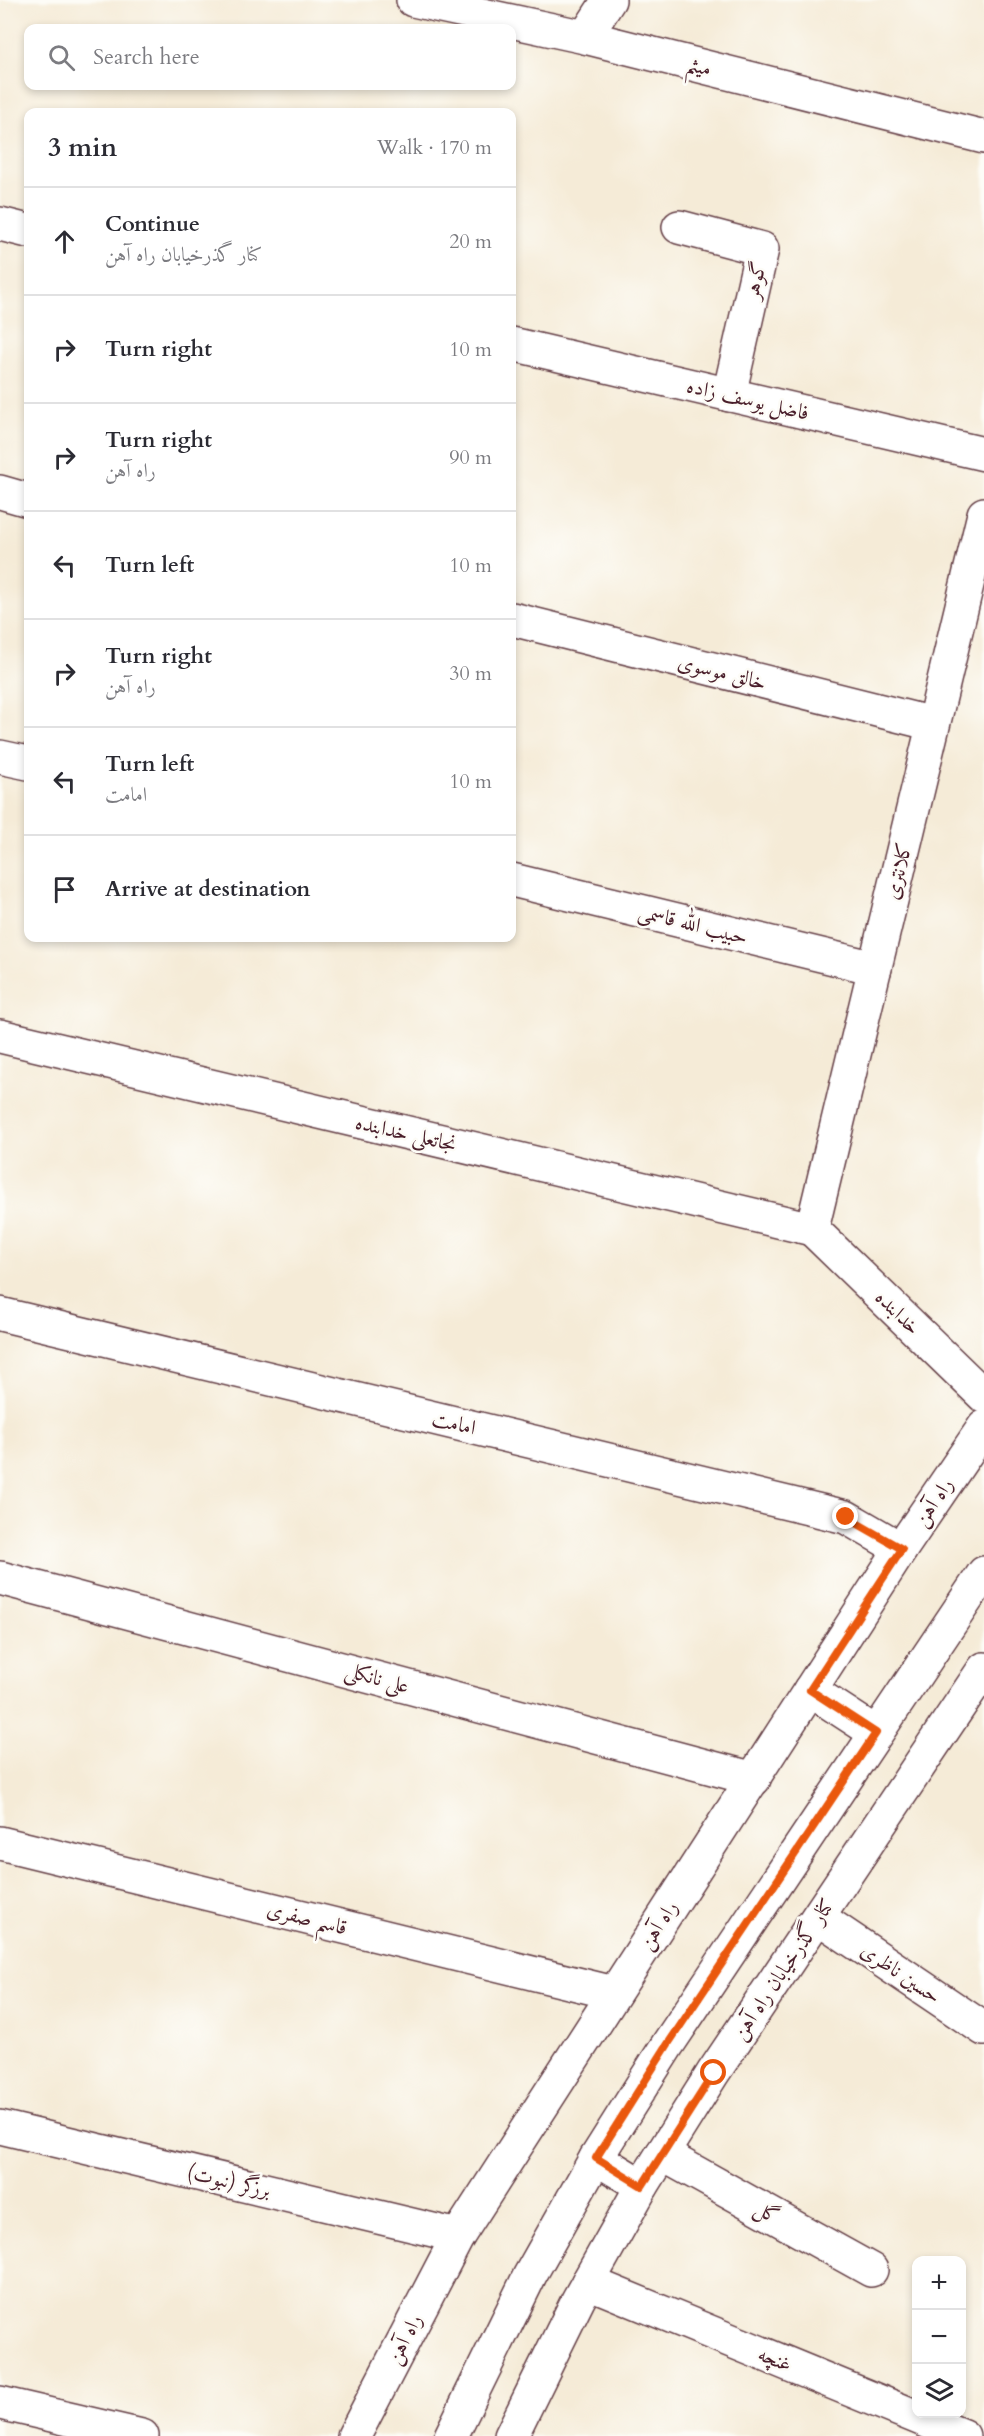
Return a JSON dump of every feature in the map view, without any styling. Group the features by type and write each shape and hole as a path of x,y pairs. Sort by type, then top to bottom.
{"street":[{"name":"میثم","path":"413,0 585,38 984,136"},
{"path":"585,38 609,0"},
{"path":"0,224 24,230"},
{"name":"گوهر","path":"679,227 762,249 729,395"},
{"name":"فاضل یوسف زاده","path":"516,345 984,454"},
{"path":"0,492 24,499"},
{"name":"کلانتری","path":"812,1229 984,514"},
{"name":"خالق موسوی","path":"516,620 933,724"},
{"path":"0,757 24,763"},
{"name":"حبیب الله قاسمی","path":"516,881 875,968"},
{"name":"نجاتعلی خدابنده","path":"0,1036 812,1229"},
{"name":"خدابنده","path":"812,1229 984,1396"},
{"name":"امامت","path":"0,1314 846,1517 902,1549"},
{"name":"راه آهن","path":"354,2436 458,2236 810,1690 984,1427"},
{"path":"451,2436 530,2275 596,2158 668,2044 984,1573"},
{"name":"علی نانکلی","path":"0,1578 754,1779"},
{"name":"کنار گذرخیابان راه آهن","path":"511,2436 588,2282 642,2186 714,2073 984,1669"},
{"path":"810,1690 876,1733"},
{"name":"قاسم صفری","path":"0,1843 614,1993"},
{"name":"حسین ناظری","path":"818,1917 984,2030"},
{"name":"برزگر (نبوت)","path":"0,2127 458,2236"},
{"name":"گل","path":"662,2154 871,2270"},
{"path":"596,2158 642,2186"},
{"name":"غنچه","path":"588,2282 963,2436"},
{"path":"0,2403 142,2436"}],"route":[{"path":"714,2073 642,2186 596,2158 668,2044 876,1733 810,1690 902,1549 846,1517"}]}
